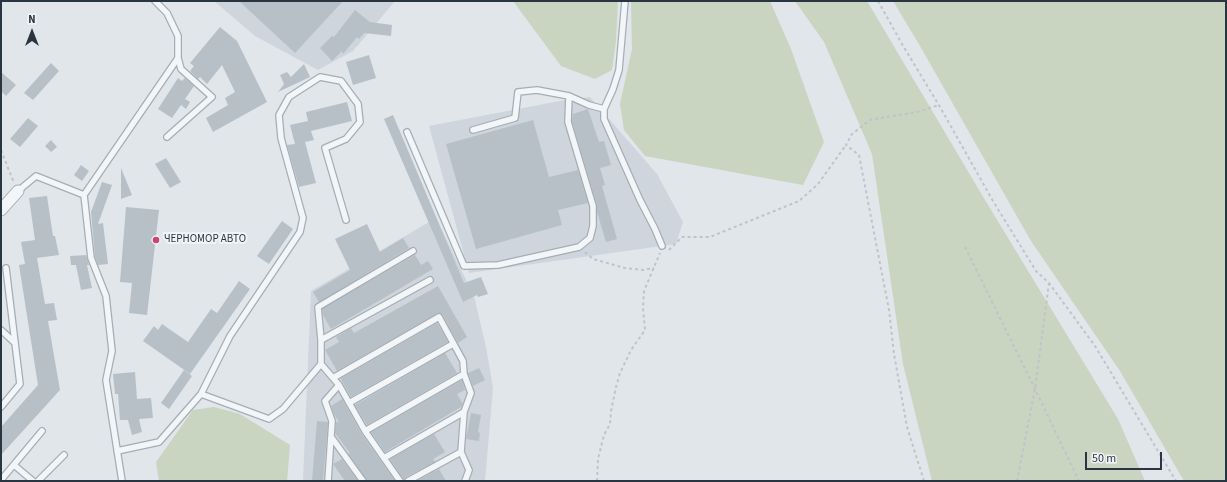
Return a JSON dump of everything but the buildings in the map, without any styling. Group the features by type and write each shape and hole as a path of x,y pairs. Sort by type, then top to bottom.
{"street":[{"path":"1,210 18,191"}],"lane":[{"path":"155,1 167,13 178,36 178,58 181,69 212,97 167,137"},
{"path":"625,1 619,70 613,89 604,109 604,119 662,246"},
{"path":"121,480 106,380 112,351 106,296 91,258 84,195 178,58"},
{"path":"117,451 159,442 201,394 230,336 300,232 303,218 281,138 279,115 289,97 320,77 341,81 358,104 360,122 346,139 325,148 346,220"},
{"path":"473,130 515,118 518,92 537,90 569,96 589,105 604,109"},
{"path":"407,132 464,266 498,265 579,247 590,238 593,226 593,206 568,122 569,96"},
{"path":"18,191 36,176 84,195"},
{"path":"201,394 269,419 283,409 321,364 321,340 318,307 413,251"},
{"path":"1,407 20,384 6,268"},
{"path":"321,340 430,280"},
{"path":"333,378 439,318 463,361 464,374 471,393 464,412 461,452 469,470 465,481"},
{"path":"1,330 15,343"},
{"path":"349,403 453,344"},
{"path":"321,364 339,385 365,431 400,481"},
{"path":"365,431 464,374"},
{"path":"328,481 332,421 325,401 339,385"},
{"path":"384,458 464,412"},
{"path":"1,480 42,431"},
{"path":"332,438 363,481"},
{"path":"408,481 461,452"},
{"path":"38,481 64,455"},
{"path":"14,465 33,481"}],"path":[{"path":"878,1 993,201 1036,271 1049,282 1095,346 1176,481"},
{"path":"659,255 670,249 682,237 710,237 799,201 818,184 846,145 852,134 870,120 917,112 939,105"},
{"path":"846,145 859,155 889,310 894,354 907,427 924,481"},
{"path":"1,150 18,191"},
{"path":"597,481 598,459 604,435 610,424 610,411 620,372 631,350 645,330 643,308 644,291 662,246"},
{"path":"579,247 593,259 625,268 643,270 654,268"},
{"path":"964,247 1079,481"},
{"path":"1017,481 1035,389 1049,282"}],"shaded area":[{"path":"214,1 395,1 353,51 318,70 255,36"},
{"path":"590,97 657,174 683,222 676,244 469,273 429,126 565,100"},
{"path":"436,218 474,296 486,347 493,388 485,481 303,481 311,291"}],"green space":[{"path":"513,1 618,1 616,41 612,70 595,79 561,66"},
{"path":"631,1 770,1 791,49 824,142 803,185 645,156 624,130 620,104 632,49"},
{"path":"795,1 867,1 982,195 1118,419 1145,481 932,481 903,364 872,154 824,42"},
{"path":"893,1 1226,1 1226,481 1184,481 1120,371 1031,241"},
{"path":"214,407 240,414 290,445 287,481 159,481 156,462 193,410"}],"place":[{"name":"ЧЕРНОМОР АВТО","path":"156,240"}]}
